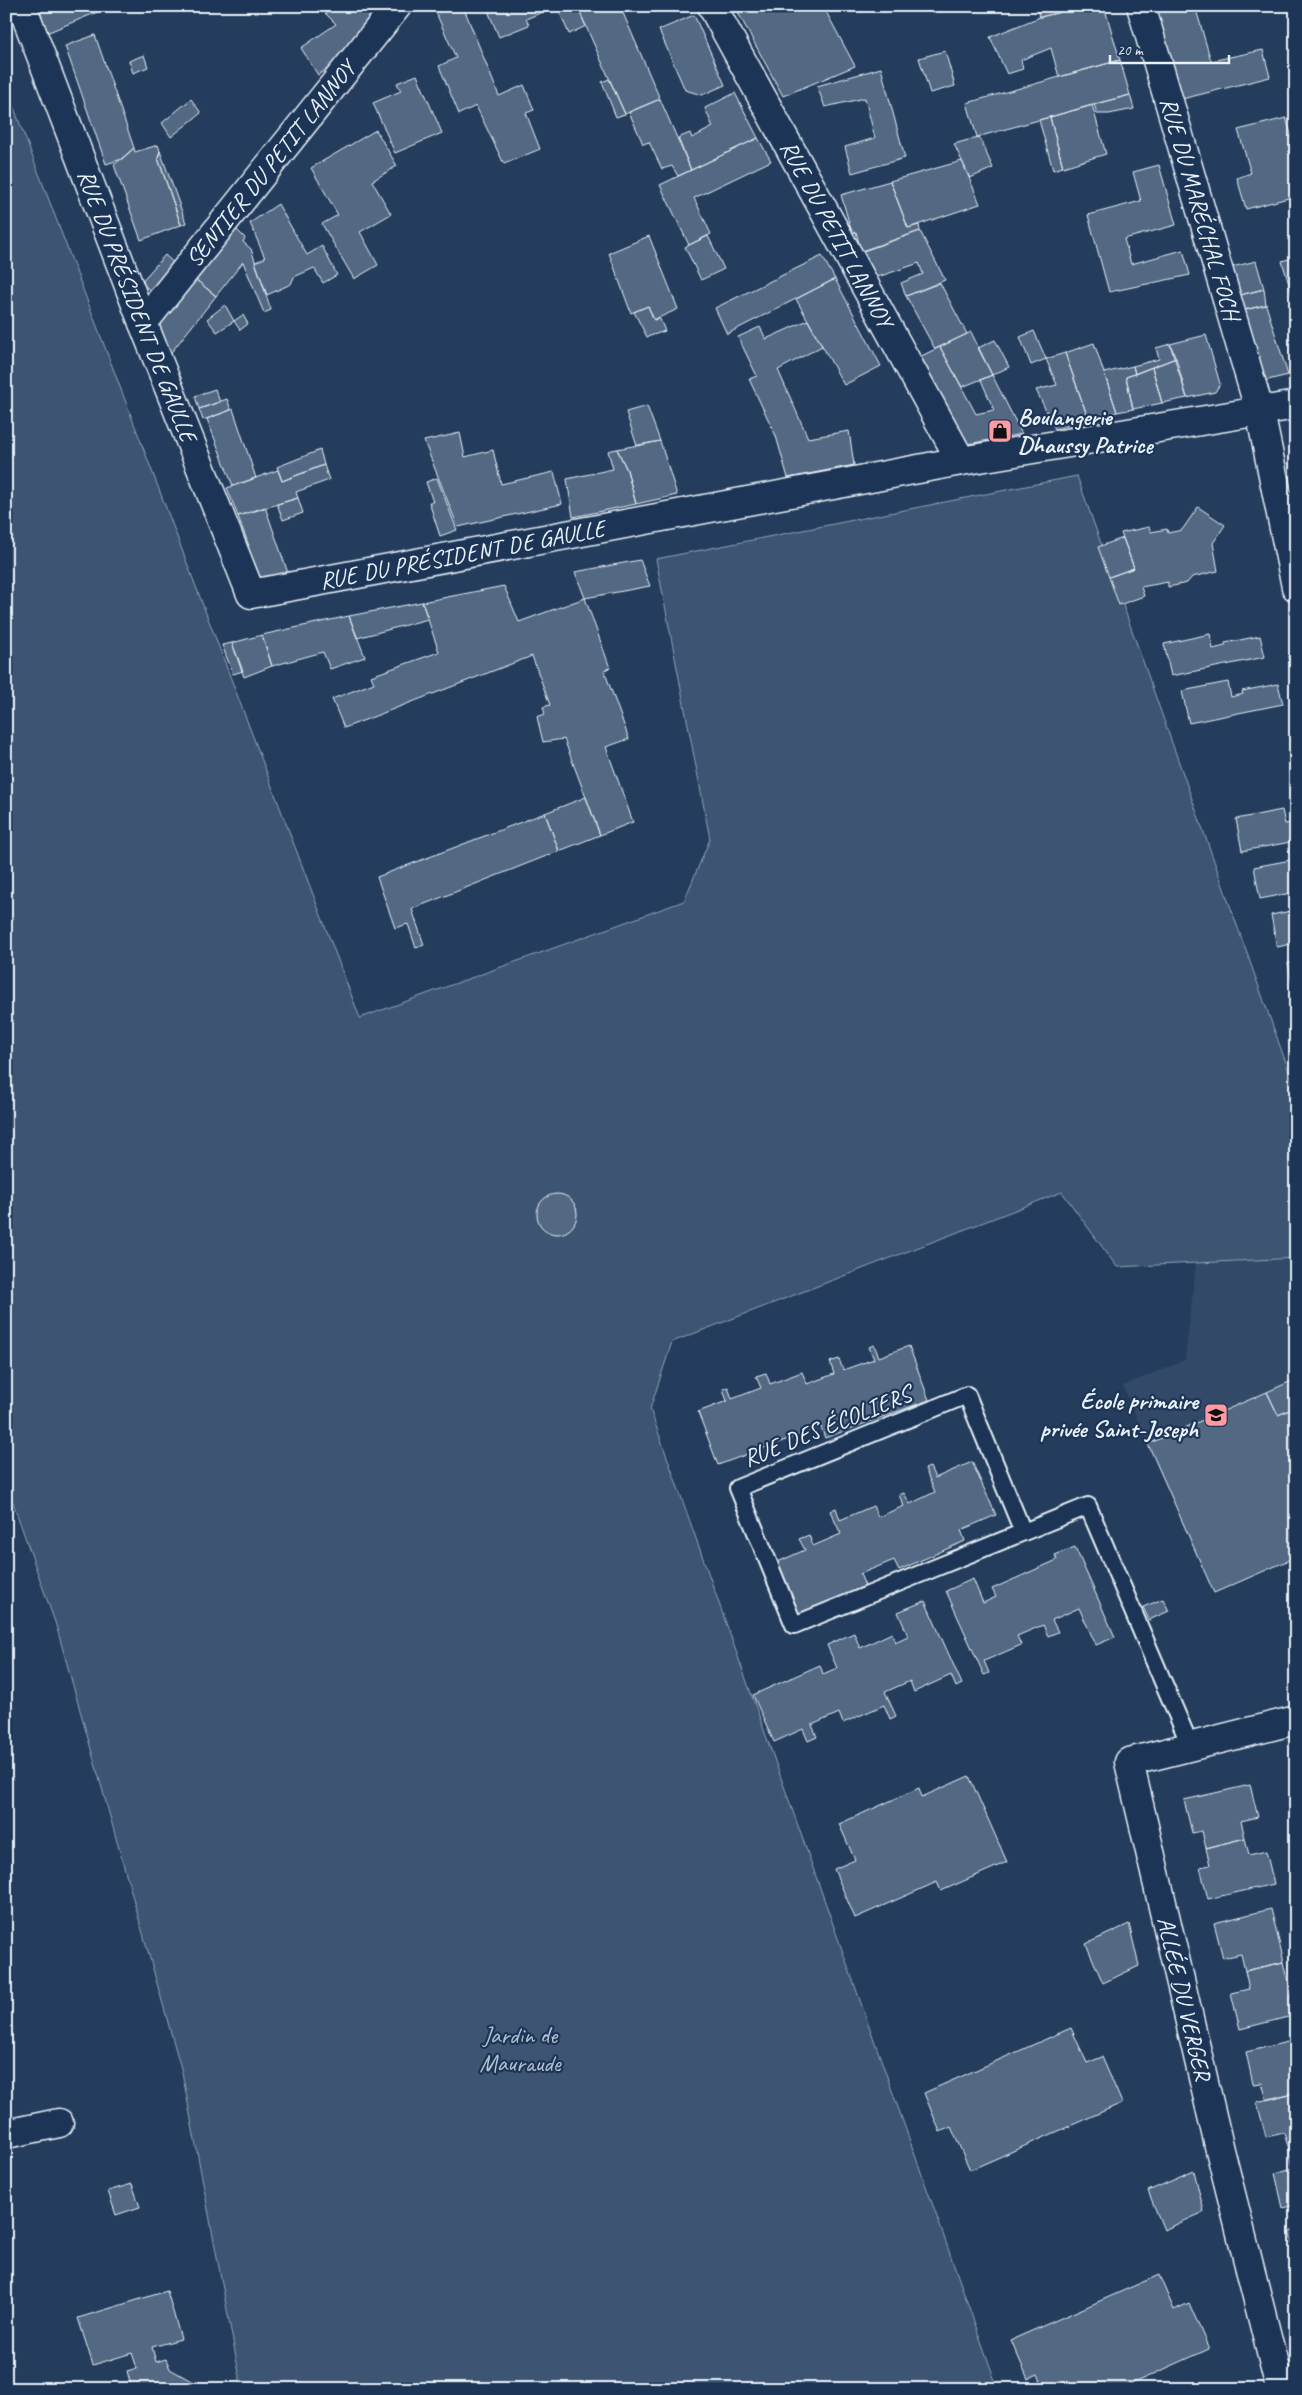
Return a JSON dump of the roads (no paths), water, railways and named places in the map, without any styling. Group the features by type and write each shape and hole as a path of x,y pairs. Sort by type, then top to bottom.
{"street":[{"name":"RUE DU PRÉSIDENT DE GAULLE","path":"22,6 143,323 250,594 961,461 1296,405"},
{"name":"SENTIER DU PETIT LANNOY","path":"143,323 397,6"},
{"name":"RUE DU PETIT LANNOY","path":"712,6 961,461"},
{"name":"RUE DU MARÉCHAL FOCH","path":"1141,6 1260,412 1296,587"},
{"name":"ALLÉE DU VERGER","path":"1296,1720 1128,1762 1220,2150 1279,2384 1296,2381"},
{"path":"6,2134 59,2123"}],"lane":[{"name":"RUE DES ÉCOLIERS","path":"1023,1532 967,1395 738,1488 794,1625 1088,1506 1190,1745"}],"place":[{"name":"Boulangerie Dhaussy Patrice","path":"1000,431"},
{"name":"École primaire privée Saint-Joseph","path":"1216,1415"}],"park label":[{"name":"Jardin de Mauraude","path":"520,2049"}]}
